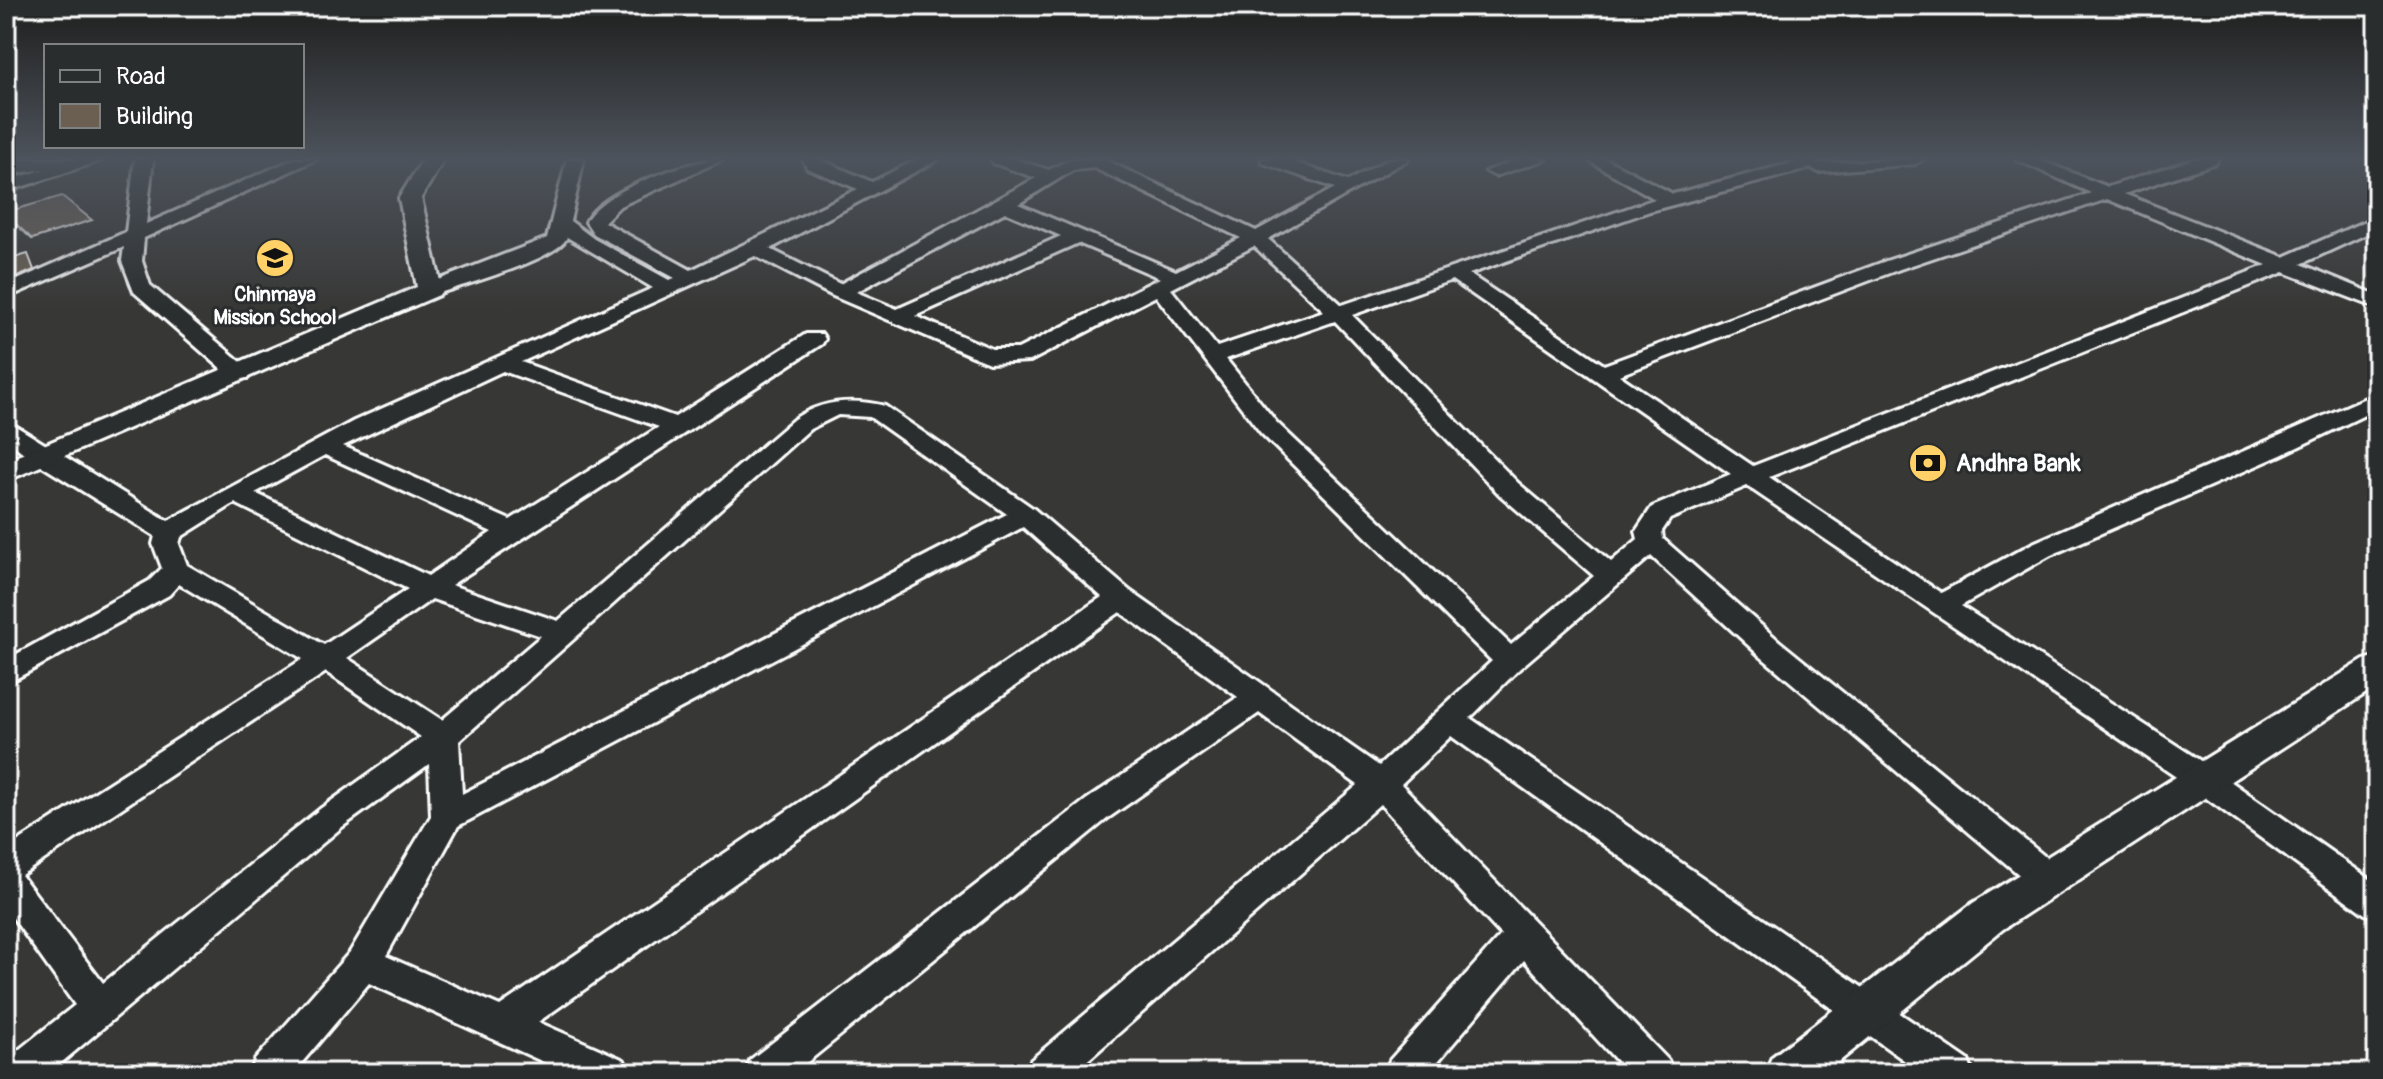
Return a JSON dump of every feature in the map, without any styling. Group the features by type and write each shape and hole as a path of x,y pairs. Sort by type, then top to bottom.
{"street":[{"path":"138,209 132,261 141,288 240,373"},
{"path":"6,292 192,209"},
{"path":"412,209 430,290"},
{"path":"6,472 430,290 547,247 556,241 563,209"},
{"path":"604,209 595,222 601,230 691,278"},
{"path":"443,737 371,686 176,570 166,544 169,533 186,519 324,446 755,249 833,209"},
{"path":"840,292 996,209"},
{"path":"1015,209 1080,235 1167,282 1213,356 1269,428 1510,661"},
{"path":"1195,209 1256,238 1338,312 1509,489 1611,576"},
{"path":"755,249 896,317 989,356 1005,359 1022,356 1308,209"},
{"path":"1213,356 1638,209"},
{"path":"1604,373 1893,265 2062,209"},
{"path":"2147,209 2377,302"},
{"path":"2047,878 1769,648 1651,542 1649,531 1661,513 1750,474 2286,266 2377,222"},
{"path":"560,223 587,243 668,288"},
{"path":"896,317 1080,235"},
{"path":"1453,272 1940,606 2202,778 2377,903"},
{"path":"6,867 323,660 512,531 814,339"},
{"path":"502,363 678,426"},
{"path":"1940,606 2042,549 2273,450 2377,400"},
{"path":"20,1073 331,818 443,737 802,424 840,406 877,411 1025,515 1120,598 1260,697 1387,778 1523,935 1654,1073"},
{"path":"6,427 43,456 169,533"},
{"path":"324,446 512,531"},
{"path":"235,493 430,588 563,633"},
{"path":"269,1073 363,963 447,817 1025,515"},
{"path":"1045,1073 1387,778 1510,661 1651,542"},
{"path":"6,673 128,607 159,588 176,570"},
{"path":"505,1024 1120,598"},
{"path":"1789,1073 1988,916 2377,669"},
{"path":"764,1073 1097,809 1260,697"},
{"path":"1444,724 1868,1011 1954,1073"},
{"path":"443,737 447,817"},
{"path":"6,881 98,1006"},
{"path":"1404,1073 1523,935"},
{"path":"363,963 610,1073"}],"building":[{"path":"79,209 92,220 32,239 6,212"},
{"path":"28,254 34,270 6,282 6,260"}],"place":[{"name":"Chinmaya Mission School","path":"275,258"},
{"name":"Andhra Bank","path":"1928,463"}]}
